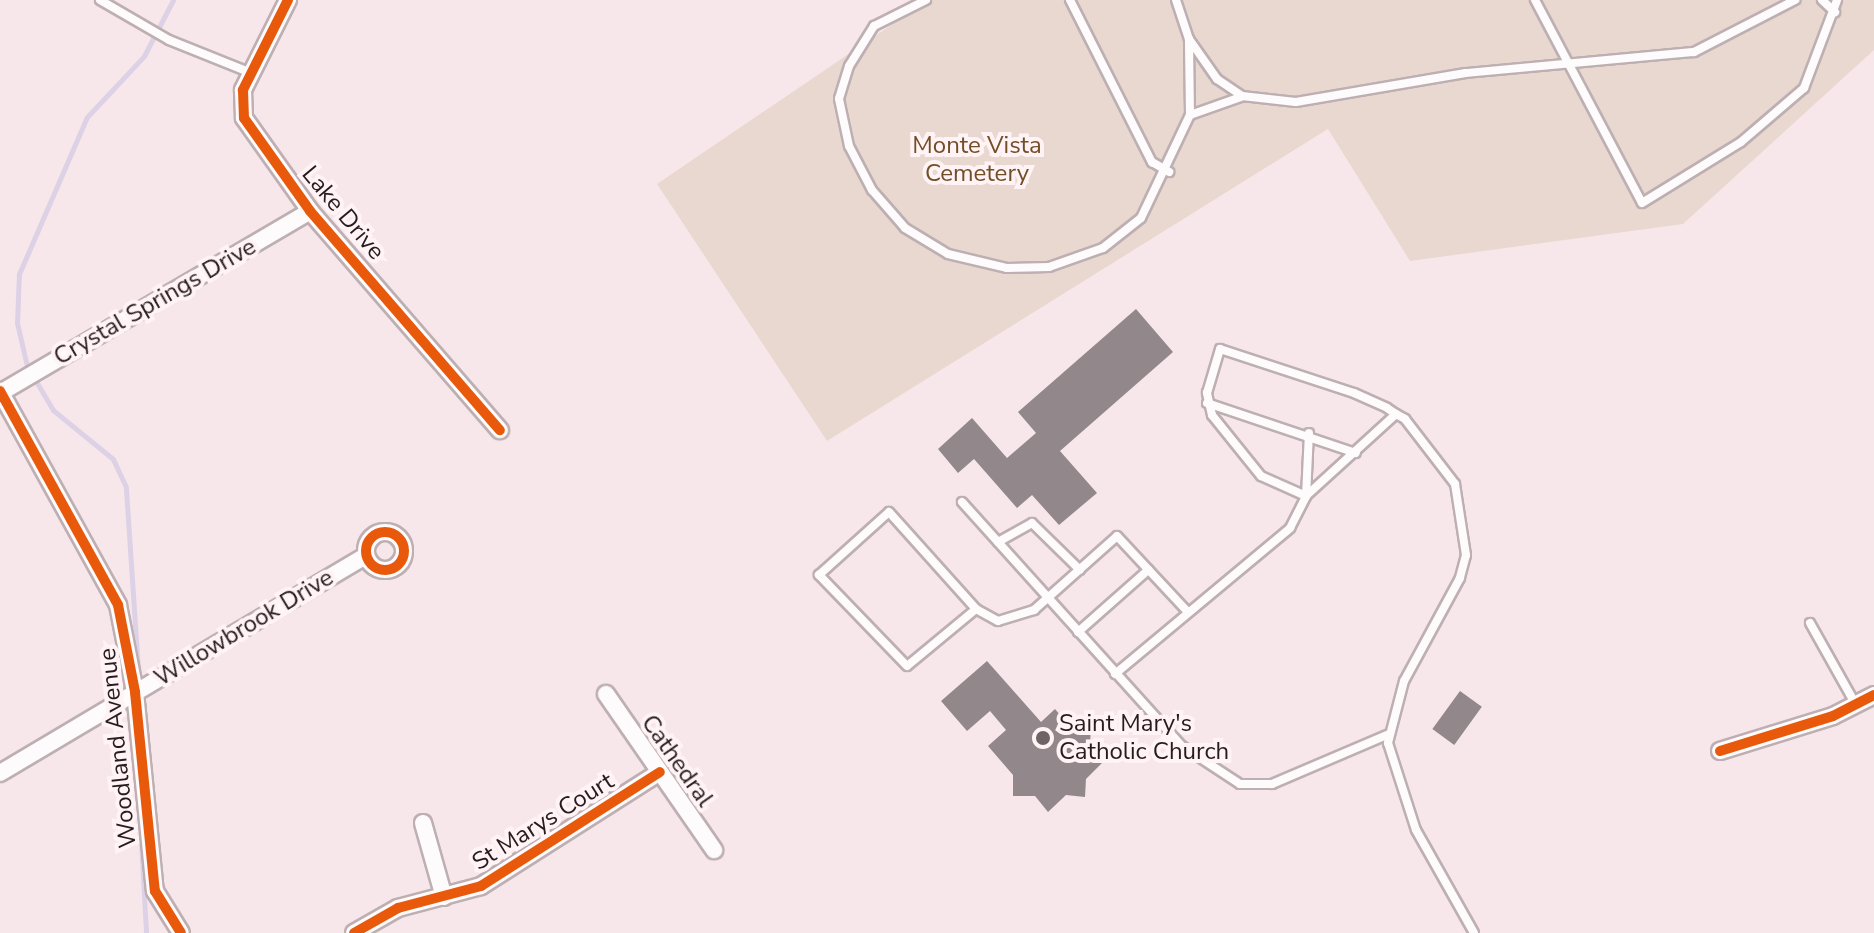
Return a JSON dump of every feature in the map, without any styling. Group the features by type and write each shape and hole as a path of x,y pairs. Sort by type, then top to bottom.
{"street":[{"name":"Lake Drive","path":"288,0 251,73 240,105 244,118 310,211 500,430"},
{"name":"Crystal Springs Drive","path":"0,392 310,211"},
{"name":"Woodland Avenue","path":"0,392 106,577 128,640 155,891 181,933"},
{"name":"Willowbrook Drive","path":"0,773 364,557"},
{"name":"Cathedral","path":"606,694 714,850"},
{"path":"1720,751 1856,705 1874,695"},
{"name":"St Marys Court","path":"354,933 398,908 444,897 517,865 660,772"},
{"path":"423,823 444,897"}],"lane":[{"path":"100,0 169,40 251,73"},
{"path":"926,0 874,26 839,99 849,146 872,190 905,228 948,254 1049,267 1103,248 1141,218 1169,172 1190,115 1189,39"},
{"path":"1070,0 1152,162 1169,172"},
{"path":"1176,0 1189,39 1211,73 1242,96"},
{"path":"1535,0 1642,203 1781,112 1804,88 1837,0"},
{"path":"1190,115 1242,96 1322,99 1567,61 1694,52 1795,0"},
{"path":"1822,0 1835,12"},
{"path":"1207,403 1220,349 1396,414 1423,435 1455,484 1466,555 1451,602 1404,681 1389,734 1416,830 1474,933"},
{"path":"1207,403 1309,433 1356,453"},
{"path":"1207,403 1261,476 1306,496"},
{"path":"1115,674 1186,610 1273,544 1306,496 1396,414"},
{"path":"1306,496 1309,433"},
{"path":"962,502 1182,746 1240,784 1272,784 1389,734"},
{"path":"976,609 907,666 819,575 889,512 976,609 998,621 1015,620 1048,598 1117,536 1186,610"},
{"path":"998,542 1032,523 1080,570"},
{"path":"1078,632 1148,570"},
{"path":"1810,623 1856,705"}],"green space":[{"name":"Monte Vista Cemetery","path":"928,0 1874,0 1874,50 1683,224 1410,261 1328,129 827,441 657,184"}],"building":[{"path":"1136,309 1173,352 1060,451 1097,493 1059,525 1032,495 1017,508 974,459 958,473 938,449 972,418 1007,458 1036,433 1018,412"},
{"name":"Saint Mary's Catholic Church","path":"987,661 1041,722 1055,709 1067,723 1091,724 1090,747 1104,761 1086,779 1085,797 1066,795 1048,812 1035,796 1013,796 1013,775 988,746 1006,730 990,711 967,731 941,701"},
{"path":"1460,691 1482,707 1454,745 1432,729"}],"waterway":[{"path":"138,670 126,487 113,459 53,410 27,366 17,323 19,274 87,117 144,56 173,0"},
{"path":"140,824 146,933"}],"cycle path":[{"path":"288,0 243,90 244,118 310,211 500,430"},
{"path":"0,391 118,605 135,692 155,891 181,933"},
{"path":"385,532 399,537 404,551 399,565 385,570 371,565 366,551 371,537 385,532"},
{"path":"1720,751 1833,716 1874,695"},
{"path":"354,933 398,908 481,886 660,772"}],"place":[{"name":"Saint Mary's Catholic Church","path":"1043,738"}]}
